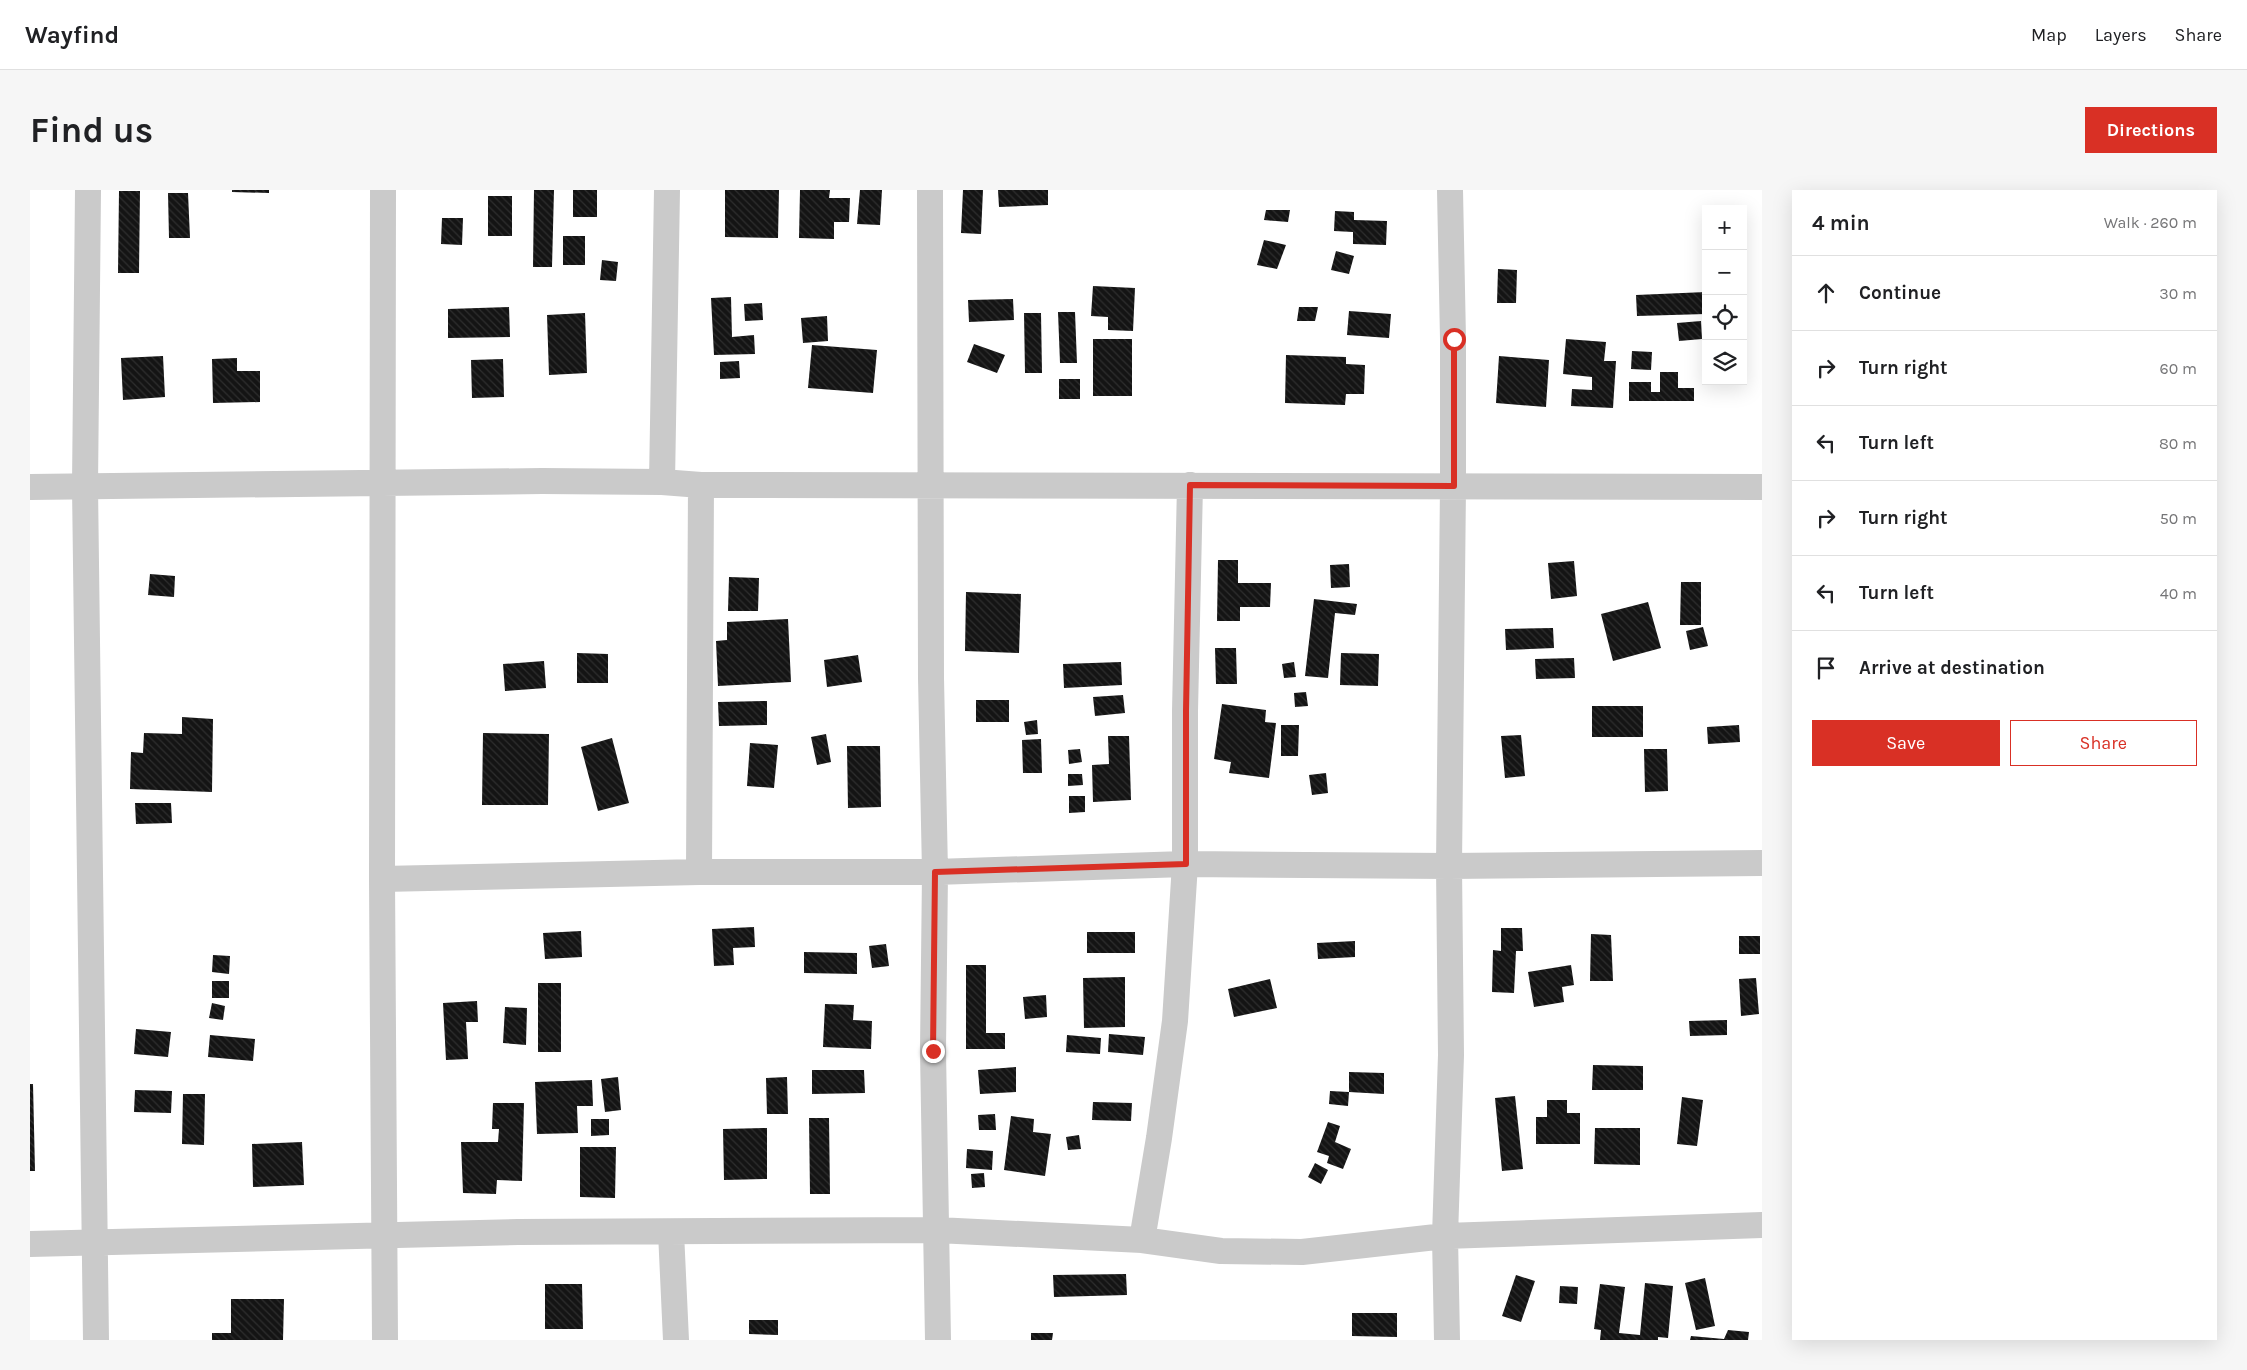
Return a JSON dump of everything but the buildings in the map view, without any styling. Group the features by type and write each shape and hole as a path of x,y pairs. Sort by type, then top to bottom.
{"street":[{"path":"88,190 85,486 96,1340"},
{"path":"382,190 382,879 385,1340"},
{"path":"662,482 667,190"},
{"path":"930,190 931,678 935,872 933,1051 938,1230 938,1340"},
{"path":"1447,1340 1445,1236 1451,1055 1449,866 1454,486 1454,339 1450,190"},
{"path":"30,487 542,481 662,482 701,485 1762,487"},
{"path":"699,872 701,485"},
{"path":"1142,1240 1174,1021 1186,864 1186,711 1190,485"},
{"path":"382,879 699,872 935,872 1186,864 1449,866 1762,863"},
{"path":"30,1244 518,1232 938,1230 1142,1240 1221,1251 1302,1252 1445,1236 1762,1225"},
{"path":"671,1232 676,1340"}],"route":[{"path":"933,1051 935,872 1186,864 1186,711 1190,485 1454,486 1454,339"}]}
